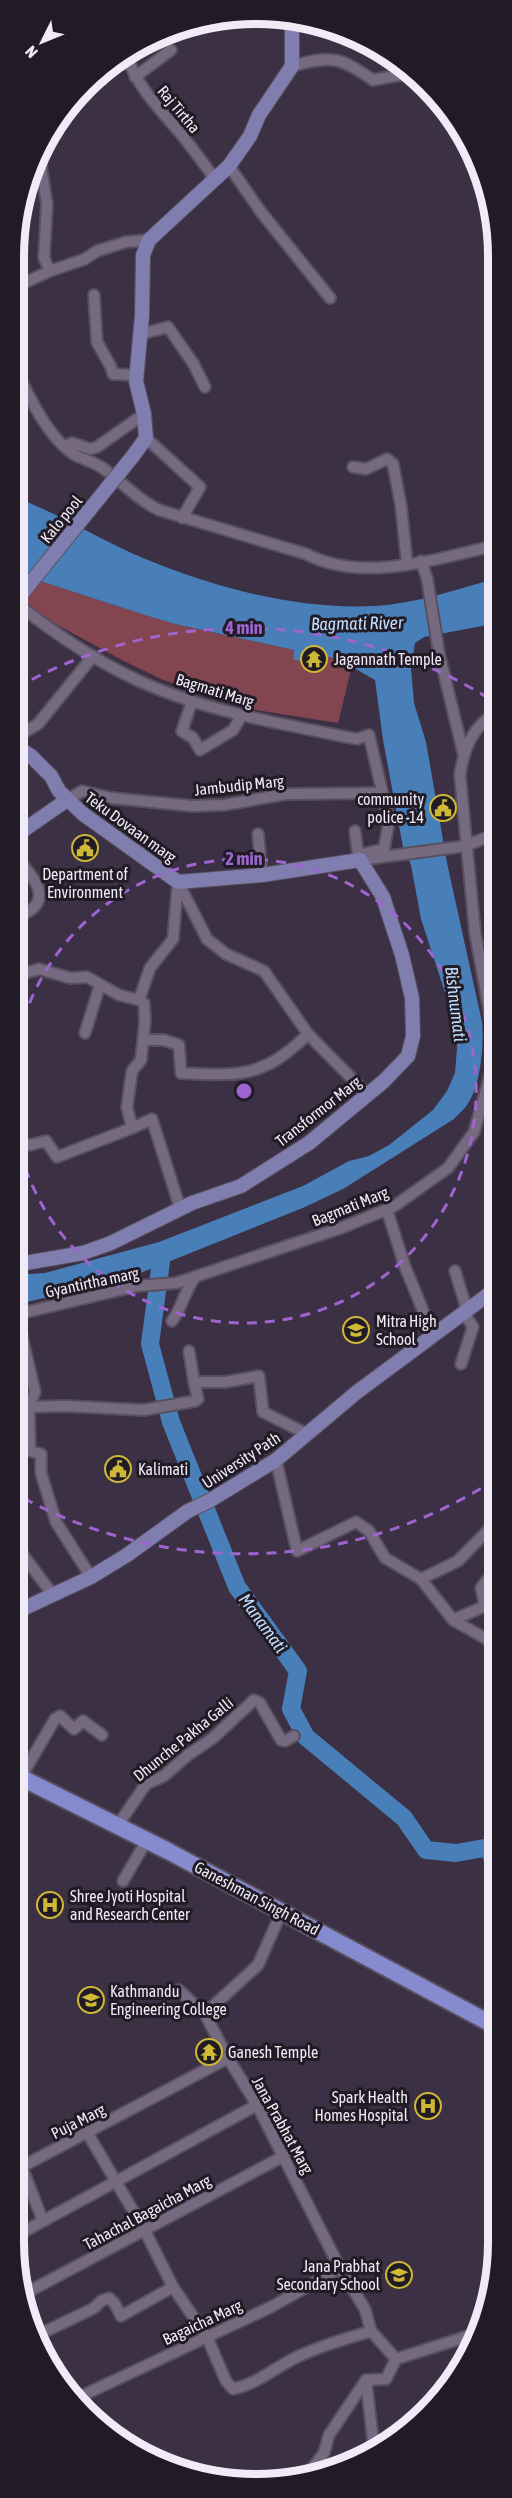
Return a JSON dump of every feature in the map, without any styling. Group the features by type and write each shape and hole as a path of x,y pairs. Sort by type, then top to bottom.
{"highway":[{"name":"Ganeshman Singh Road","path":"24,1779 147,1840 488,2022"}],"main road":[{"path":"146,438 144,414 136,381 141,334 143,255 149,240 229,166 250,136 259,115 292,66 292,27"},
{"name":"Kalo pool","path":"24,591 146,438"},
{"name":"Teku Dovaan marg","path":"24,752 51,776 67,800 83,814 178,882 262,875 359,858"},
{"path":"24,830 67,800"},
{"name":"Transformor Marg","path":"24,1263 83,1253 111,1242 180,1208 241,1186 309,1143 384,1081 408,1056 413,1036 412,998 402,955 383,897 359,858"},
{"name":"University Path","path":"24,1608 91,1577 127,1556 188,1511 209,1501 276,1460 357,1392 488,1294"}],"street":[{"path":"135,76 171,50"},
{"path":"292,66 322,58 348,62 373,80 401,75"},
{"name":"Raj Tirtha","path":"129,62 150,99 182,135 215,178"},
{"path":"229,166 261,212 330,298"},
{"path":"41,169 47,204 44,258 50,271"},
{"path":"24,283 85,259 103,249 149,240"},
{"path":"94,295 97,342 113,374 134,375 137,366"},
{"path":"141,334 168,327 193,363 205,387"},
{"path":"24,386 32,402 65,447 102,468 144,503 182,518 306,554 324,564 379,568 488,547"},
{"path":"65,447 72,443 90,449 97,447 144,414"},
{"path":"146,438 201,487 182,518"},
{"path":"353,467 366,469 387,459 393,464 401,506 406,563"},
{"path":"421,561 427,578 439,653 463,752"},
{"name":"Bagmati Marg","path":"24,609 51,630 93,656 150,686 242,715 357,739 369,735 382,793"},
{"path":"24,733 38,724 93,656"},
{"path":"192,701 182,731 193,738 200,750 233,730 242,715"},
{"name":"Bagmati Marg","path":"488,719 473,732 463,752 460,775 465,846 470,860 468,876 475,932 488,997"},
{"name":"Jambudip Marg","path":"67,800 82,791 112,798 192,806 224,805 286,794 382,793"},
{"path":"355,831 359,858 381,851 385,847 389,821 382,793"},
{"path":"258,834 262,875"},
{"path":"465,846 488,837"},
{"name":"Teku Dovaan marg","path":"359,858 380,859 465,846"},
{"path":"24,867 36,882 40,897 37,906 24,915"},
{"path":"139,1000 150,968 173,939 178,882"},
{"path":"178,882 207,939 226,954 264,971 308,1034 367,1094"},
{"path":"24,973 39,969 70,978 87,977 119,995 144,1003 144,1040 141,1060 132,1071 127,1107 132,1128"},
{"path":"85,1033 100,985"},
{"path":"144,1040 164,1040 179,1045 182,1073 231,1075 248,1073 267,1065 292,1049 308,1034"},
{"name":"Bagmati Marg","path":"176,1283 341,1228 387,1209 448,1168 474,1132 488,1083"},
{"path":"24,1144 30,1145 46,1141 57,1156 152,1119 180,1208"},
{"path":"387,1209 404,1264 433,1335"},
{"path":"455,1271 465,1311 473,1327 461,1364"},
{"path":"172,1322 185,1290 195,1277"},
{"name":"Gyantirtha marg","path":"24,1313 137,1286 176,1283"},
{"path":"24,1347 35,1392 29,1407 30,1451 41,1454 41,1473 56,1522 91,1577"},
{"path":"29,1407 66,1406 144,1410 197,1400 189,1351"},
{"path":"194,1382 225,1382 259,1376 263,1412 307,1434"},
{"path":"276,1460 297,1551 356,1522 369,1531 385,1558 421,1579 453,1620 488,1640"},
{"path":"421,1579 458,1561 488,1530"},
{"path":"24,1556 53,1595"},
{"path":"453,1620 485,1606 481,1588 488,1579"},
{"name":"Dhunche Pakha Galli","path":"118,1825 146,1784 164,1776 188,1755 213,1738 254,1700 260,1703 278,1737 285,1741 294,1736"},
{"path":"24,1767 55,1719 60,1716 74,1729 83,1721 102,1735"},
{"path":"123,1881 147,1840"},
{"path":"179,1990 209,2015 212,2007 258,1965 281,1913"},
{"name":"Jana Prabhat Marg","path":"209,2015 207,2018 228,2058 258,2105 340,2268 365,2309 371,2331 396,2359"},
{"name":"Puja Marg","path":"24,2168 228,2058"},
{"path":"24,2231 258,2105"},
{"path":"88,2134 145,2231 173,2287 207,2337 226,2381 233,2389 250,2385 263,2375 298,2357 371,2331"},
{"name":"Tahachal Bagaicha Marg","path":"29,2291 284,2156"},
{"name":"Puja Marg","path":"24,2173 43,2221"},
{"name":"Bagaicha Marg","path":"82,2395 271,2307 340,2268"},
{"path":"43,2333 94,2308 101,2301 109,2298 121,2316 173,2287"},
{"path":"366,2380 386,2379 396,2359 468,2336"},
{"path":"464,2337 465,2342"},
{"path":"366,2380 373,2442"},
{"path":"311,2467 324,2453 329,2435 366,2380"}],"shaded area":[{"path":"24,571 40,581 175,624 294,650 293,659 301,656 323,655 337,659 352,666 338,723 243,708 161,679 41,616 24,602"}],"water":[{"path":"24,501 169,569 226,587 286,600 345,606 389,605 488,581 488,625 424,637 415,643 411,668 414,703 426,742 447,863 482,1022 482,1053 472,1097 454,1119 343,1189 305,1207 128,1278 24,1303 24,1274 45,1273 159,1242 303,1186 349,1161 369,1156 389,1145 433,1110 447,1091 455,1073 457,1048 455,1023 421,919 411,865 403,847 383,740 375,680 338,659 310,653 307,663 293,659 294,650 175,624 40,581 24,571"}],"waterway":[{"name":"Manamati","path":"162,1254 150,1344 171,1422 237,1587 298,1671 291,1709 306,1737 404,1818 426,1850 456,1853 488,1847"}],"place":[{"name":"Jagannath Temple","path":"314,659"},
{"name":"community police -14","path":"443,808"},
{"name":"Department of Environment","path":"85,848"},
{"name":"Mitra High School","path":"356,1330"},
{"name":"Kalimati","path":"118,1469"},
{"name":"Shree Jyoti Hospital and Research Center","path":"50,1905"},
{"name":"Kathmandu Engineering College","path":"91,2000"},
{"name":"Ganesh Temple","path":"209,2052"},
{"name":"Spark Health Homes Hospital","path":"428,2106"},
{"name":"Jana Prabhat Secondary School","path":"399,2275"}],"water label":[{"name":"Bagmati River","path":"357,623"},
{"name":"Bishnumati","path":"456,1004"}]}
